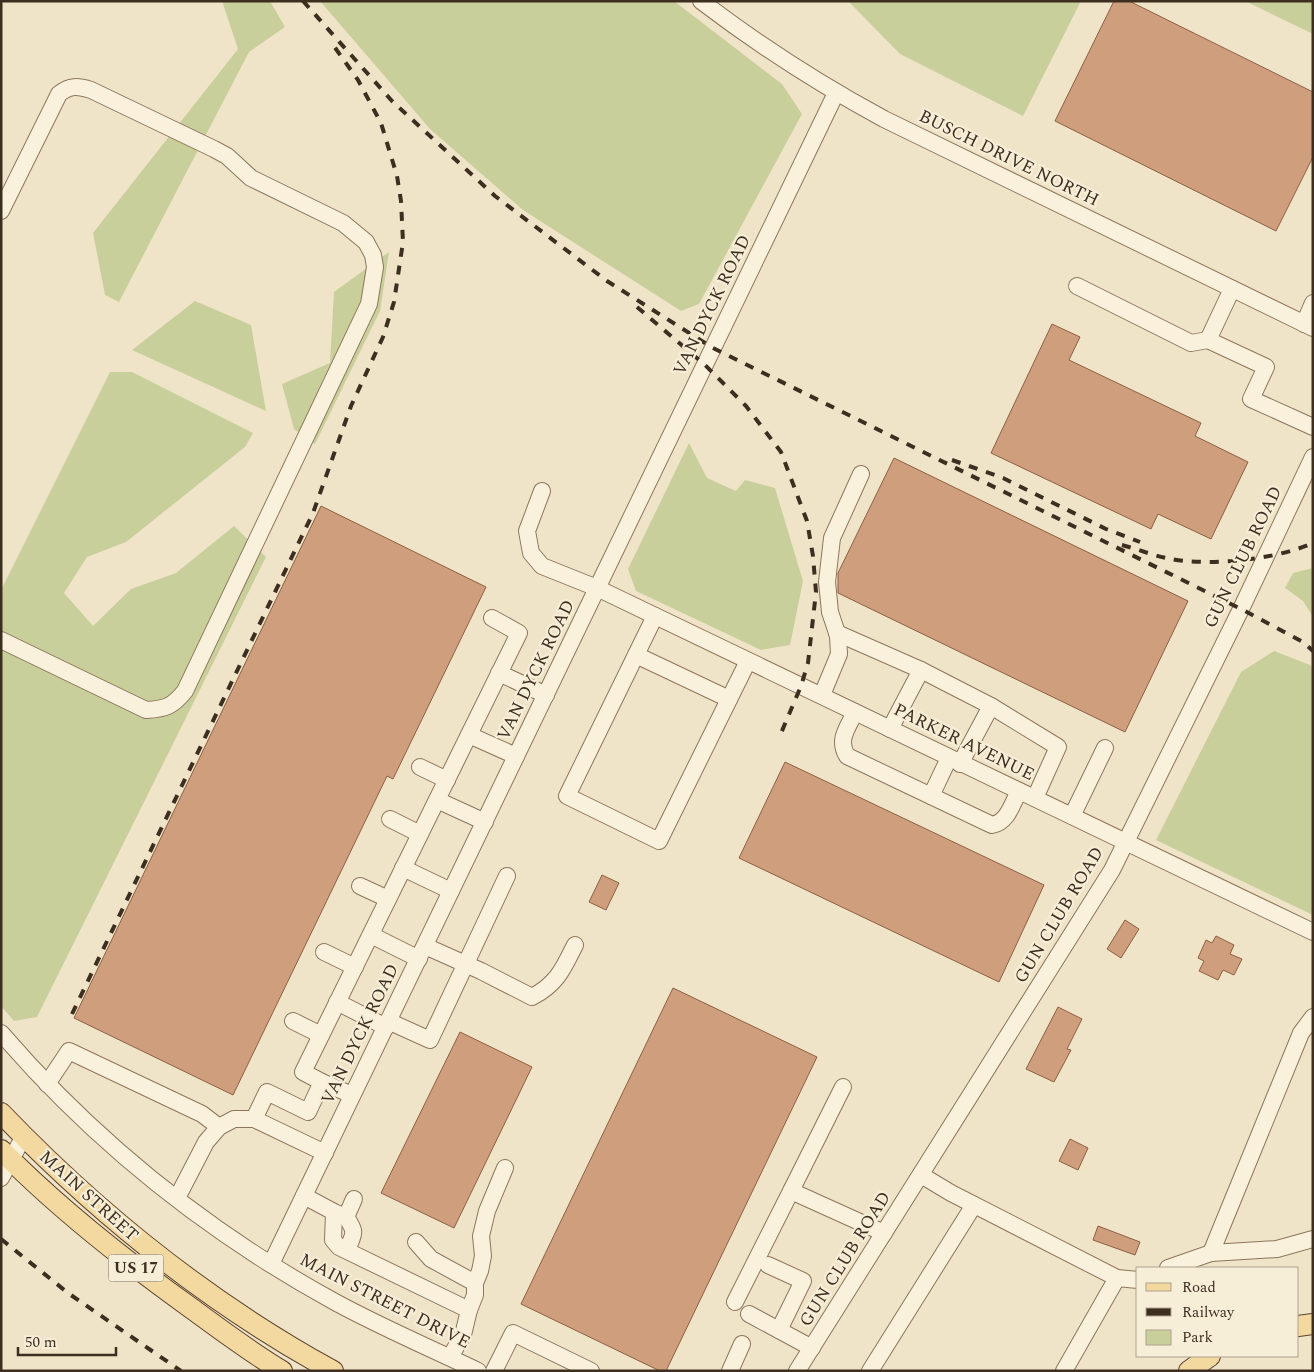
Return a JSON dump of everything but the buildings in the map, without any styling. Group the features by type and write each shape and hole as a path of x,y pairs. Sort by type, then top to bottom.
{"main road":[{"name":"MAIN STREET","path":"1,1113 70,1182 164,1260 272,1336 333,1371"},
{"name":"MAIN STREET","path":"6,1155 87,1229 134,1267 228,1335 282,1371"},
{"path":"1299,1326 1313,1324"},
{"path":"1189,1371 1209,1357"}],"street":[{"name":"BUSCH DRIVE NORTH","path":"701,1 750,38 836,93 884,119 1309,326"},
{"path":"1,211 59,94 67,88 78,86 91,90 214,149 227,156 251,178 343,222 366,242 373,255 375,267 369,304 185,691 177,702 168,707 146,710 1,640"},
{"name":"VAN DYCK ROAD","path":"271,1264 836,93"},
{"path":"1077,286 1191,343 1208,340 1266,367 1251,399 1313,427"},
{"path":"1208,340 1232,289"},
{"path":"1309,326 1313,303"},
{"name":"GUN CLUB ROAD","path":"797,1371 1112,870 1241,609 1313,457"},
{"path":"822,695 839,654 837,632 830,612 827,582 832,538 861,474"},
{"name":"PARKER AVENUE","path":"542,491 527,531 531,553 542,566 597,588 1313,932"},
{"path":"655,616 566,796 659,841 748,661"},
{"path":"352,1095 303,1072 519,633 492,618"},
{"path":"837,632 921,670 991,706 1058,747 1035,798"},
{"path":"636,655 729,699"},
{"path":"890,729 921,670"},
{"path":"499,673 546,695"},
{"path":"931,796 991,706"},
{"path":"856,712 842,739 842,748 847,756 992,825 1000,824 1008,814 1019,791"},
{"path":"469,735 516,756"},
{"path":"1072,816 1106,748"},
{"path":"420,767 447,780"},
{"path":"437,800 485,822"},
{"path":"390,819 420,834"},
{"path":"403,868 451,891"},
{"path":"337,1002 430,1040 506,876"},
{"path":"360,886 388,899"},
{"path":"371,935 465,964 532,997 545,990 560,975 575,945"},
{"path":"324,952 355,967"},
{"path":"1211,1252 1301,1033 1313,1017"},
{"path":"293,1021 321,1035"},
{"name":"MAIN STREET DRIVE","path":"1,1033 31,1068 123,1154 177,1198 240,1244 336,1302 478,1371"},
{"path":"48,1084 69,1051 202,1114 219,1127"},
{"path":"254,1119 267,1092 308,1112 322,1082"},
{"path":"735,1302 843,1087"},
{"path":"177,1198 206,1142 219,1127 234,1119 254,1119 324,1153"},
{"path":"1,1178 6,1155 24,1136"},
{"path":"450,1357 463,1335 475,1294 475,1283 483,1256 481,1236 488,1211 505,1168"},
{"path":"921,1176 1117,1278 1136,1280"},
{"path":"791,1191 884,1233"},
{"path":"304,1196 340,1215"},
{"path":"354,1199 340,1215 333,1240 339,1247 469,1310"},
{"path":"870,1371 974,1204"},
{"path":"1171,1267 1211,1252 1277,1249 1313,1239"},
{"path":"416,1242 431,1260 475,1283"},
{"path":"768,1265 803,1280 780,1330"},
{"path":"1064,1371 1117,1278"},
{"path":"749,1314 812,1348"},
{"path":"494,1371 513,1333 591,1371"},
{"path":"730,1371 742,1344"}],"green space":[{"path":"222,1 270,1 285,27 249,52 119,302 105,295 93,233 238,49"},
{"path":"320,1 674,1 782,84 802,114 699,304 681,311 523,210 430,129"},
{"path":"848,1 1081,1 1023,116 900,54"},
{"path":"1245,1 1313,1 1313,34"},
{"path":"389,252 380,311 315,444 294,429 282,384 330,363 334,292"},
{"path":"195,301 251,325 266,411 132,350"},
{"path":"110,372 132,372 253,433 245,447 126,542 87,557 64,593 93,626 131,589 176,573 234,526 266,557 37,1017 14,1021 1,1006 1,590"},
{"path":"689,443 707,478 736,491 745,480 775,488 803,581 790,645 761,650 636,591 628,569"},
{"path":"1313,568 1313,617 1303,601 1285,588 1293,573"},
{"path":"1274,651 1310,665 1313,668 1313,915 1156,840 1241,672"}],"railway":[{"path":"303,1 392,101 495,196 607,281 713,348 1241,609 1303,642 1313,651"},
{"path":"72,1014 313,513 351,406 383,337 394,302 403,242 401,201 397,176 381,123 358,80 331,42"},
{"path":"637,307 705,365 746,406 781,452 807,521 813,556 816,592 808,663 801,686 779,738"},
{"path":"952,460 1003,478 1106,529 1140,542"},
{"path":"1122,545 1183,561 1221,562 1261,558 1313,543"},
{"path":"1,1239 68,1293 181,1371"}]}
